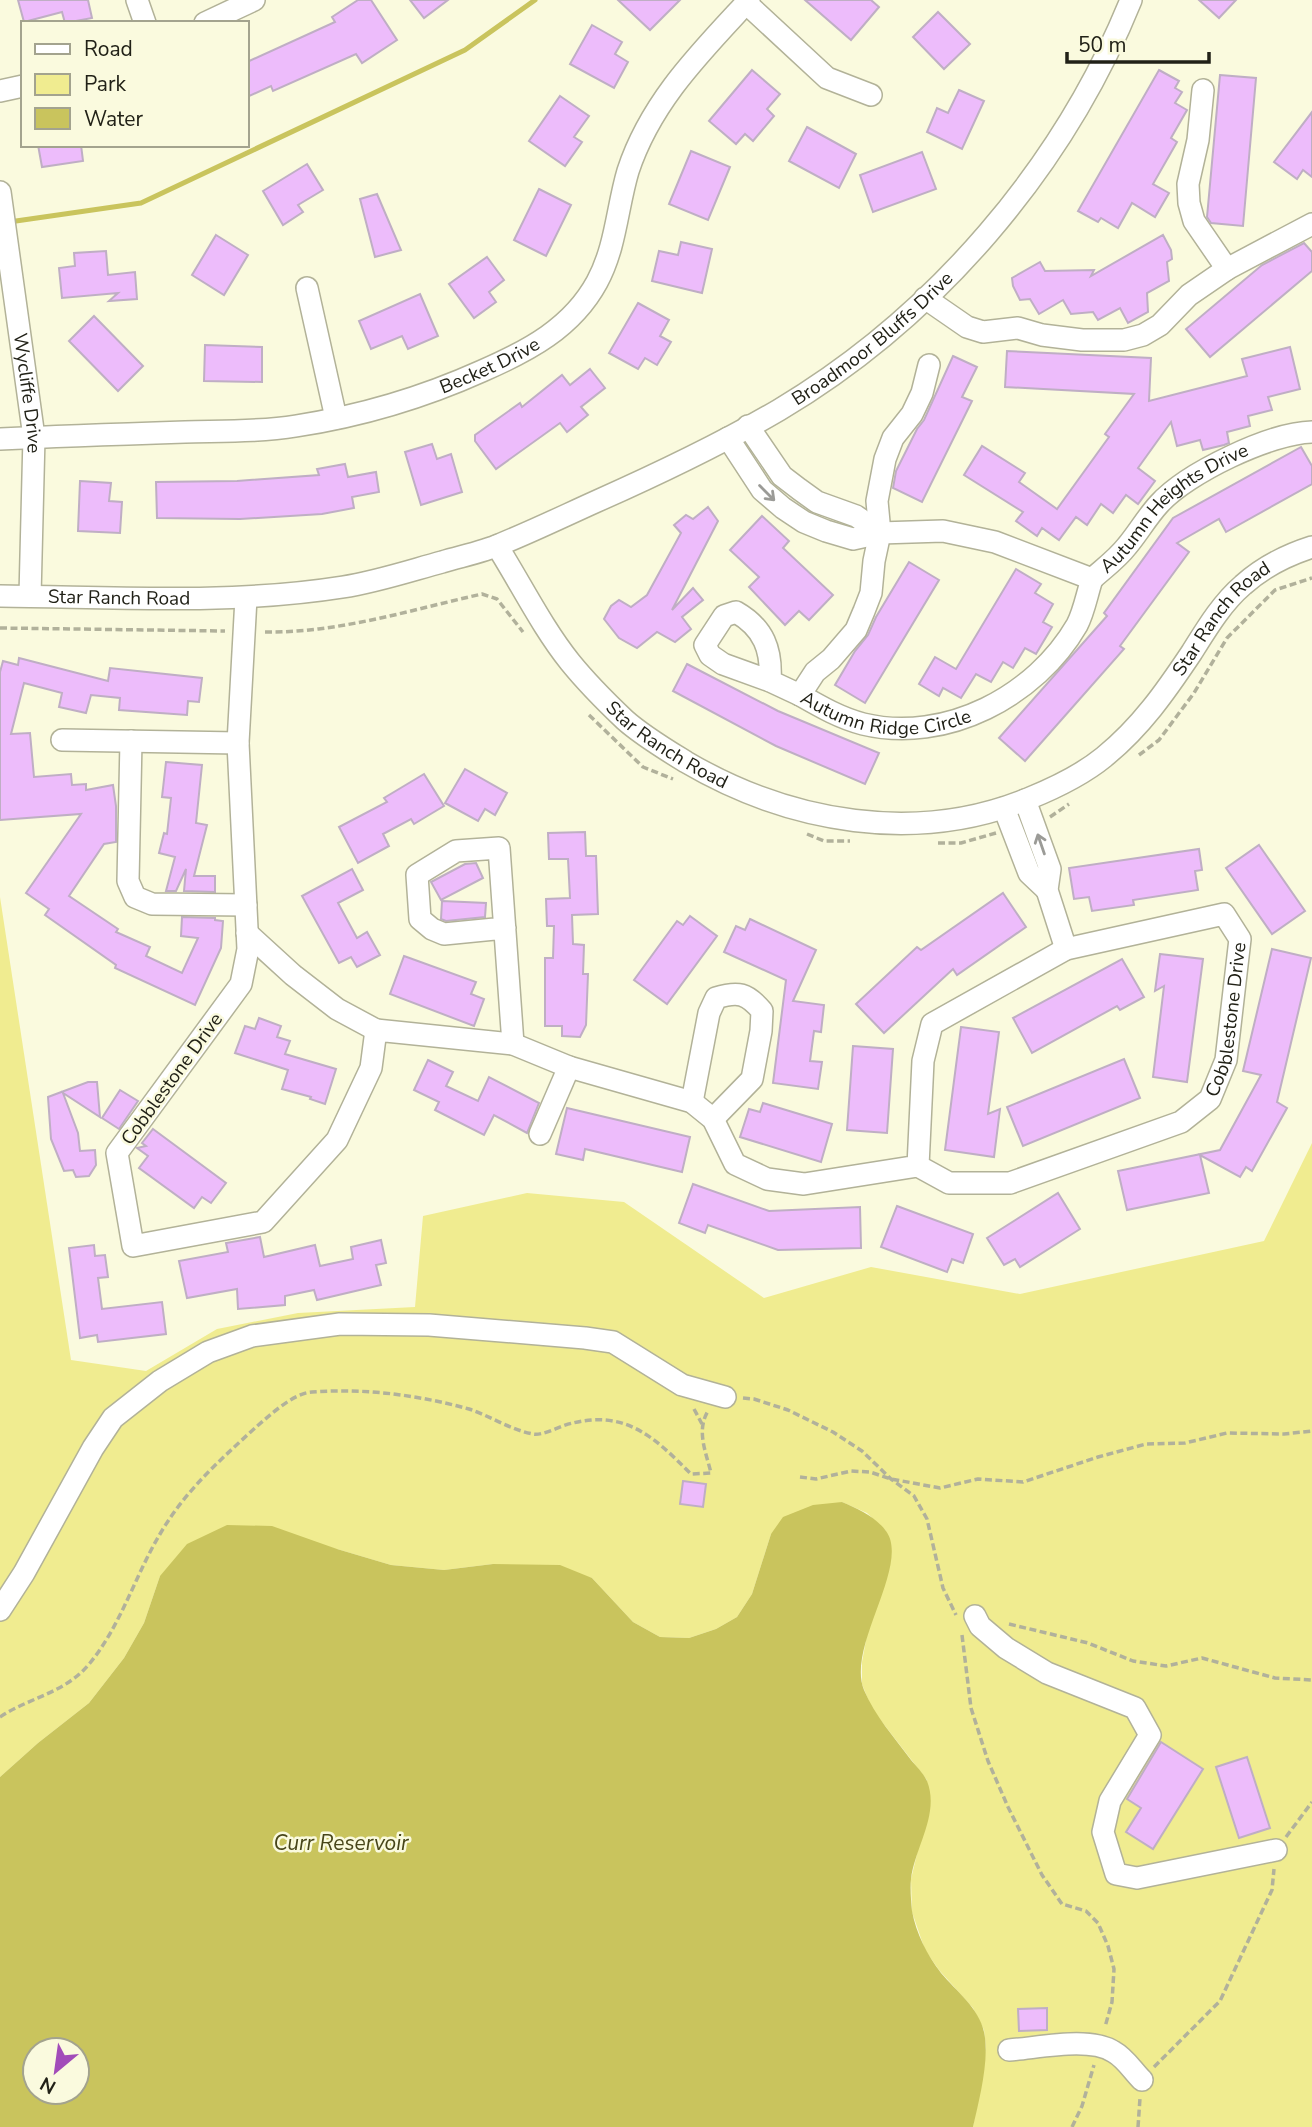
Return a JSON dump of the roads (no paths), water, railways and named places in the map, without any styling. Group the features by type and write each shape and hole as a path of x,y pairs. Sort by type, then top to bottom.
{"street":[{"path":"137,0 144,21"},
{"path":"209,21 254,0"},
{"name":"Broadmoor Bluffs Drive","path":"498,546 729,438 778,411 863,353 956,269 998,222 1046,159 1099,68 1131,0"},
{"path":"748,2 827,78 871,95"},
{"name":"Becket Drive","path":"0,439 294,426 385,408 445,388 518,356 544,341 566,322 597,282 615,234 628,172 661,101 681,73 748,2"},
{"path":"0,91 21,86"},
{"path":"1203,90 1198,140 1188,184 1189,203 1199,230 1227,269"},
{"name":"Wycliffe Drive","path":"0,194 9,251 7,296 34,437 30,596"},
{"path":"925,298 967,327 983,332 1018,328 1042,335 1082,340 1124,340 1143,335 1160,325 1189,295 1227,269 1312,224"},
{"path":"307,288 336,418"},
{"name":"Autumn Ridge Circle","path":"929,365 917,403 893,438 885,459 877,501 880,533 871,593 856,630 815,672 800,695 838,716 866,724 886,726 926,726 952,722 978,712 1024,686 1061,649 1079,623 1092,579"},
{"path":"748,426 782,476 817,502 856,516 880,533"},
{"name":"Autumn Heights Drive","path":"729,438 762,490 804,522 853,539 880,533 943,531 995,542 1092,579 1125,549 1160,503 1192,479 1253,447 1280,437 1312,432"},
{"name":"Star Ranch Road","path":"0,596 246,597 347,587 498,546 569,660 627,722 665,750 742,791 784,806 825,817 909,825 942,822 1004,808 1072,779 1103,757 1150,712 1219,610 1242,586 1267,566 1312,547"},
{"name":"Cobblestone Drive","path":"246,597 237,743 248,949 241,984 117,1153 133,1246 263,1222 337,1140 371,1068 376,1030"},
{"path":"770,681 800,695"},
{"path":"62,740 237,743"},
{"path":"131,741 128,881 135,897 152,904 246,905"},
{"path":"1025,800 1050,869 1047,890 1066,949"},
{"path":"1004,808 1029,873 1047,890"},
{"path":"505,928 444,934 432,929 420,919 417,876 456,851 499,848 505,928 513,1044"},
{"name":"Cobblestone Drive","path":"1224,914 1240,939 1226,1060 1210,1099 1181,1122 1010,1183 949,1183 918,1166 922,1061 932,1024 1066,949 1224,914"},
{"path":"247,933 293,975 337,1009 376,1030 513,1044 569,1067 692,1102 713,1119 735,1164 767,1179 804,1184 918,1166"},
{"path":"692,1102 709,1013 716,998 732,993 751,998 762,1011 752,1079 713,1119"},
{"path":"540,1134 569,1067"},
{"path":"0,1610 113,1418 160,1381 208,1352 252,1336 340,1324 429,1325 585,1338 613,1342 682,1385 725,1397"},
{"path":"965,1613 1006,1648 1047,1673 1135,1708 1150,1735 1110,1801 1102,1832 1116,1874 1137,1878 1276,1850"},
{"path":"1009,2050 1076,2044 1100,2045 1116,2052 1142,2080"}],"water":[{"name":"Curr Reservoir","path":"842,1502 860,1510 882,1526 891,1546 891,1564 863,1652 861,1672 864,1690 874,1709 924,1776 930,1793 929,1818 911,1879 912,1911 919,1936 931,1959 972,2008 984,2032 985,2067 973,2127 0,2127 0,1777 89,1703 124,1658 144,1623 160,1576 187,1544 227,1525 272,1526 391,1565 444,1570 493,1564 560,1565 592,1578 633,1622 660,1637 689,1638 716,1629 737,1617 752,1594 771,1534 783,1517 813,1505"}],"waterway":[{"path":"9,222 141,203 465,50 535,0"}]}
